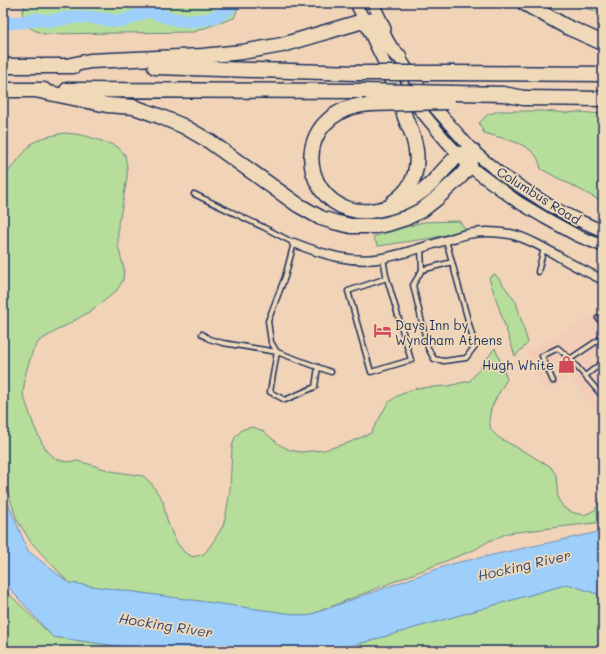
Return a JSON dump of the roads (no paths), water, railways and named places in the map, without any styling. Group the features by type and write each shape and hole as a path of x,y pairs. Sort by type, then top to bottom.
{"highway":[{"path":"524,3 565,26 603,43"},
{"path":"66,66 90,61 202,56 242,52 282,45 363,21 372,21 377,23 394,54 399,56"},
{"path":"3,66 189,68 358,74 603,74"},
{"path":"379,209 405,192 413,179 416,168 416,151 413,137 388,70"},
{"path":"3,90 362,91 503,94 524,98"},
{"path":"35,90 107,105 134,107 168,119 209,141 298,205 321,218 351,226 376,226 397,221 414,214 440,196 469,166 466,153 416,196 397,205 369,211 355,210 340,205 333,201 317,182 311,164 312,149 320,130 328,121 340,112 348,108 370,104 501,101 524,98 603,99"}],"main road":[{"name":"Columbus Road","path":"356,3 363,21 388,70 446,141 552,207 603,231"},
{"path":"372,3 399,56 466,153"},
{"name":"Columbus Road","path":"469,166 518,202 578,236 603,246"}],"street":[{"path":"294,243 334,256 353,259 373,259 421,248 468,234 490,232 512,234 544,248 603,280"}],"lane":[{"path":"194,194 294,243 285,277 268,321 271,342 277,352 270,392 285,400 315,387 318,367"},
{"path":"421,248 422,270 413,285 428,348 434,358 444,361 466,358 475,346 446,240"},
{"path":"538,272 544,248"},
{"path":"382,258 411,360 372,372 348,291 387,278"},
{"path":"422,270 452,262"},
{"path":"598,318 603,324"},
{"path":"202,334 209,339 223,343 277,352 331,372"},
{"path":"570,359 603,337"},
{"path":"553,382 542,356 558,348 570,359 603,397"},
{"path":"585,376 602,365"}],"water":[{"name":"Hocking River","path":"3,491 28,551 69,583 307,616 451,564 603,531 603,600 600,595 568,584 334,651 152,651 53,637 3,581"}],"waterway":[{"path":"3,23 38,19 48,21 75,17 123,21 148,11 174,19 189,21 204,20 225,12 234,3"}],"place":[{"name":"Days Inn by Wyndham Athens","path":"382,331"},
{"name":"Hugh White","path":"567,364"}]}
